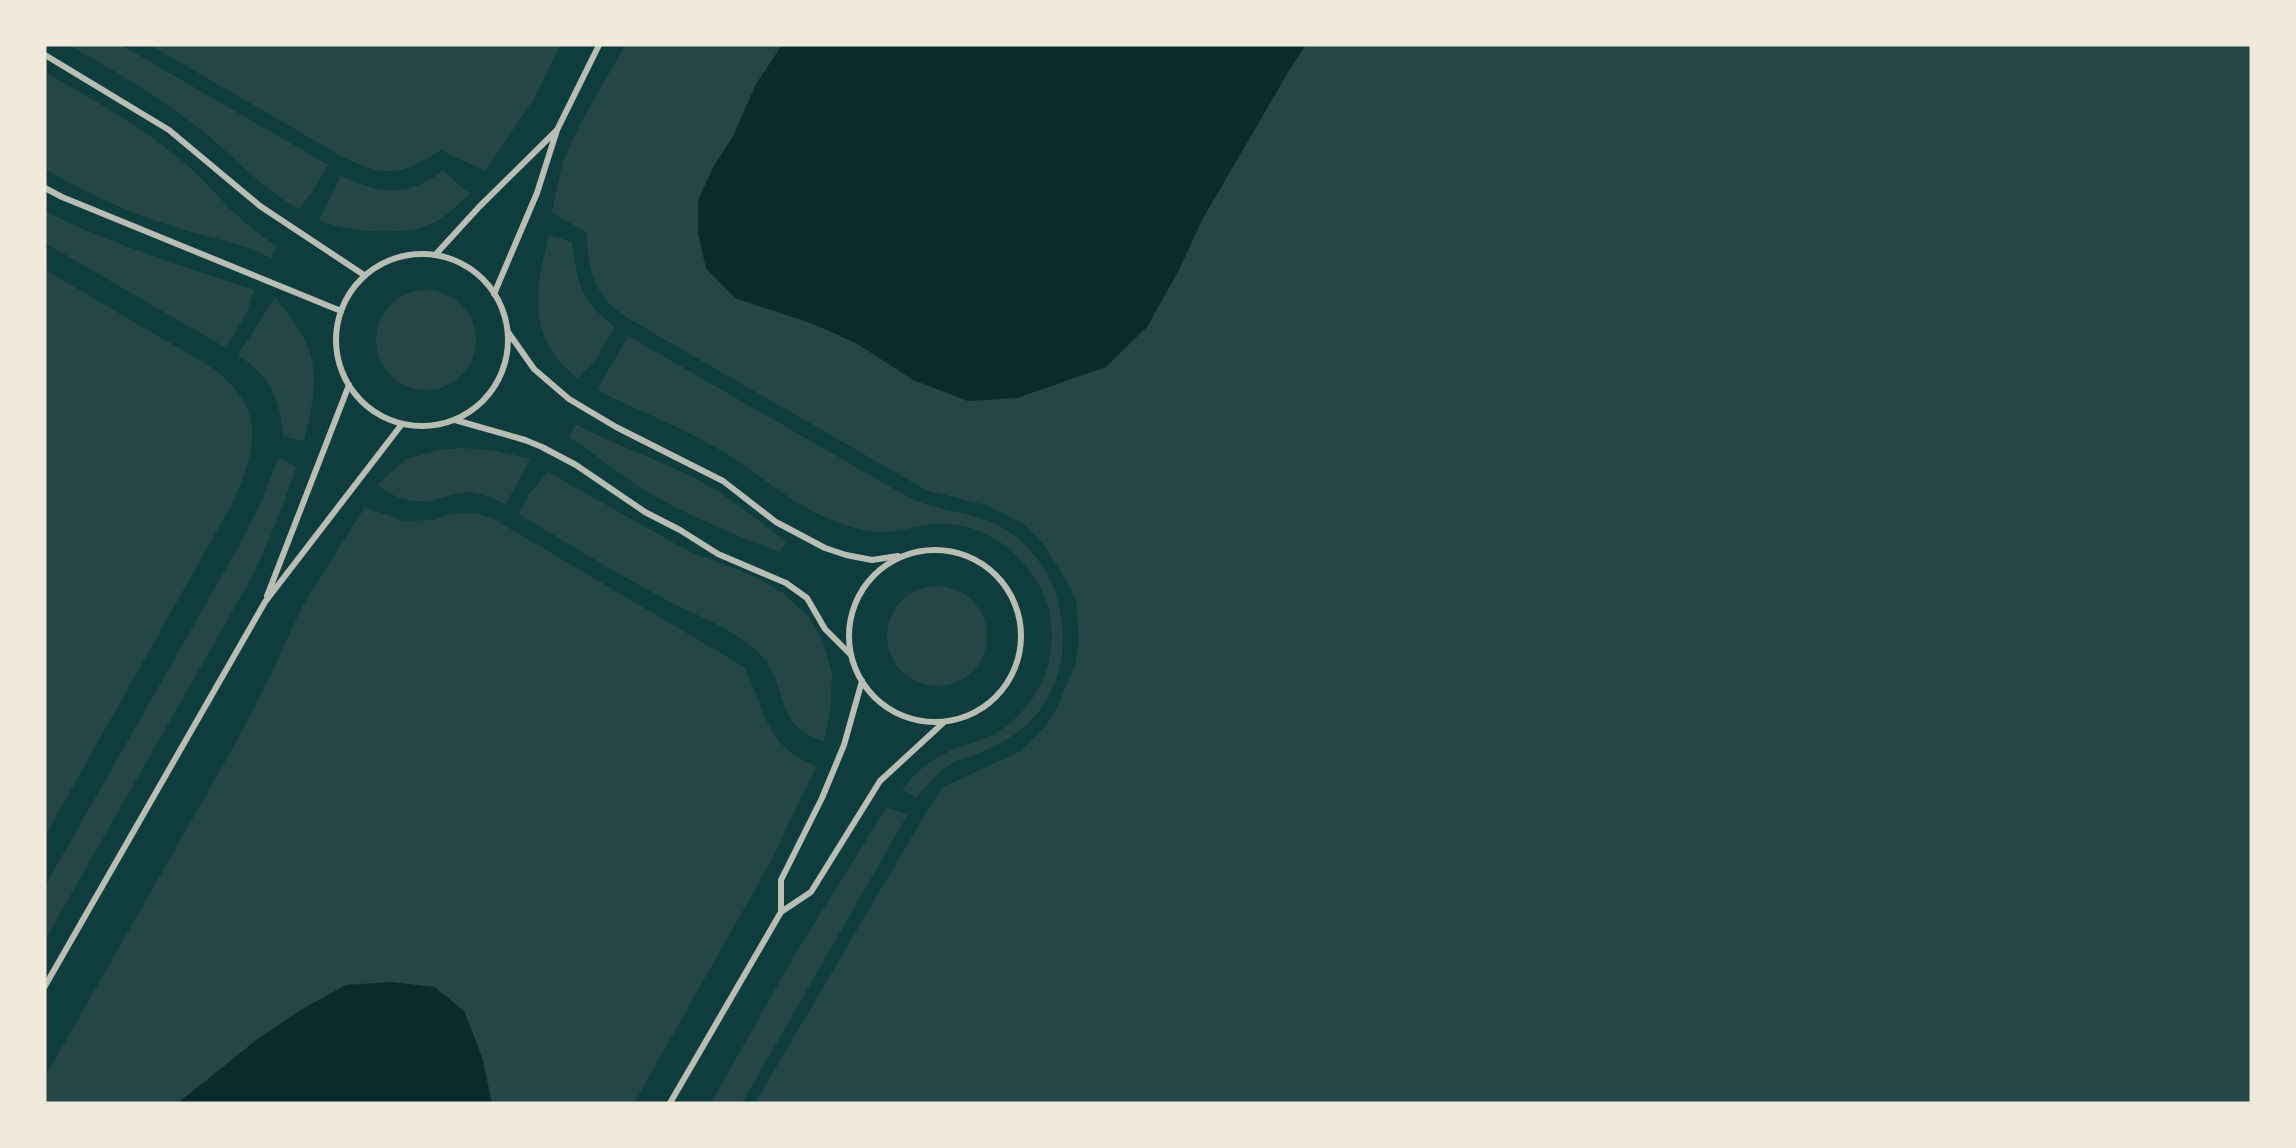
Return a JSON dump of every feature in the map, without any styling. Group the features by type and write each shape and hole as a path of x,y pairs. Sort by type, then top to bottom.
{"street":[{"path":"494,294 537,193 557,130 599,45"},
{"path":"45,55 169,130 260,206 364,275"},
{"path":"436,254 479,207 557,130"},
{"path":"45,188 340,311"},
{"path":"406,254 436,254 464,264 486,282 494,294 501,305 508,332 506,361 495,387 477,406 455,420 429,426 402,424 377,414 355,395 340,369 335,340 340,311 364,275 378,265 406,254"},
{"path":"508,332 534,369 569,399 616,428 723,481 776,522 825,548 872,560 924,550 944,550 964,554 982,563 998,575 1018,609 1022,629 1021,650 1016,669 1006,687 992,702 976,713 944,722 917,722 881,705 856,673 850,654 849,633 852,614 859,595 879,572 904,555"},
{"path":"265,602 349,385"},
{"path":"455,420 542,447 576,465 645,512 681,530 717,554 786,582 807,598 825,629 850,654"},
{"path":"45,986 265,602 402,424"},
{"path":"781,912 781,879 822,798 844,745 862,681"},
{"path":"670,1103 781,912 811,892 880,781 944,722"}],"shaded area":[{"path":"69,45 121,45 328,165 315,188 299,209 271,191 209,136 181,115 134,83"},
{"path":"150,45 560,45 535,97 485,171 441,150 403,169 382,171 343,157"},
{"path":"625,45 2251,45 2251,1103 755,1103 943,787 1019,752 1047,724 1058,706 1075,664 1079,641 1076,599 1043,544 1023,524 989,506 926,490 631,320 609,303 596,284 592,273 587,233 552,212 563,161 579,126"},
{"path":"782,45 1306,45 1202,220 1179,270 1147,327 1106,367 1017,398 968,401 913,380 856,343 813,324 735,298 706,268 698,234 698,200 714,166 733,136 756,84"},
{"path":"45,72 132,124 188,165 230,209 277,247 271,258 248,248 141,215 108,202 45,169"},
{"path":"443,171 470,194 446,215 429,225 405,231 374,231 343,227 319,220 341,176 369,187 393,190 417,186"},
{"path":"45,211 122,245 254,290 247,312 226,348 45,243"},
{"path":"549,235 572,242 579,280 588,300 603,318 615,327 596,359 578,378 561,363 542,331 538,294"},
{"path":"45,270 211,367 229,382 249,413 252,445 233,502 45,836"},
{"path":"426,290 445,294 461,305 472,321 476,340 472,359 461,375 445,386 426,390 407,386 391,375 380,359 376,340 380,321 391,305 407,294"},
{"path":"275,298 301,333 309,349 313,365 313,398 304,441 283,436 276,399 266,380 238,355"},
{"path":"628,336 908,497 930,506 984,519 1021,541 1041,564 1055,591 1062,620 1062,650 1056,679 1043,706 1022,729 993,747 949,765 916,797 902,790 927,764 952,750 1000,731 1014,720 1031,701 1048,667 1052,634 1050,613 1040,586 1018,557 989,536 955,525 937,524 878,532 862,530 837,522 801,505 701,439 597,390"},
{"path":"575,424 702,482 735,503 786,542 780,552 713,525 649,493 569,437"},
{"path":"463,448 498,451 530,459 506,504 470,492 429,501 406,500 377,485 406,459 439,450"},
{"path":"279,457 296,467 275,525 256,568 45,940 45,886 240,544 260,505"},
{"path":"548,472 688,551 754,576 783,593 809,617 823,641 832,673 831,706 824,741 807,734 796,725 788,715 769,666 760,654 738,636 673,604 519,514 529,494"},
{"path":"365,507 404,521 433,520 451,514 475,513 492,518 744,667 767,722 780,742 794,755 816,767 770,863 634,1103 45,1103 45,1077 230,753 262,693 303,605"},
{"path":"937,586 965,594 979,608 987,636 979,664 965,678 937,686 909,678 895,664 887,636 895,608 909,594"},
{"path":"886,808 908,814 742,1103 711,1103 794,956"},
{"path":"392,982 435,987 464,1011 482,1057 492,1103 178,1103 255,1041 299,1011 346,985"}]}
